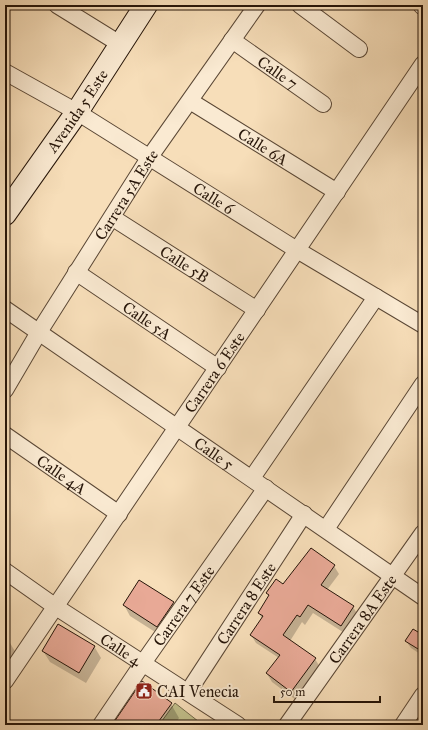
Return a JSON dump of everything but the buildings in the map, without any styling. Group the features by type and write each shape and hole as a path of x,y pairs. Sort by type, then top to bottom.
{"main road":[{"name":"Avenida 5 Este","path":"9,201 77,112 146,5"}],"street":[{"path":"57,5 120,44"},
{"name":"Carrera 5A Este","path":"5,390 76,272 149,158 257,5"},
{"path":"300,5 359,49"},
{"name":"Calle 7","path":"232,40 323,104"},
{"name":"Carrera 6 Este","path":"5,681 178,428 423,64"},
{"name":"Calle 6","path":"5,72 77,112 297,250 423,325"},
{"name":"Calle 6A","path":"190,101 337,192"},
{"name":"Calle 5B","path":"112,218 257,310"},
{"name":"Calle 5A","path":"76,272 218,368"},
{"path":"252,478 376,297"},
{"name":"Calle 5","path":"5,309 423,597"},
{"path":"326,529 423,384"},
{"name":"Calle 4A","path":"5,435 119,514"},
{"name":"Carrera 7 Este","path":"101,725 266,488"},
{"name":"Carrera 8 Este","path":"188,692 304,514"},
{"name":"Carrera 8A Este","path":"287,725 423,533"},
{"name":"Calle 4","path":"5,571 56,607 238,725"},
{"path":"403,725 423,694"}],"shaded area":[{"path":"175,703 203,725 159,725"}],"place":[{"name":"CAI Venecia","path":"144,691"}]}
